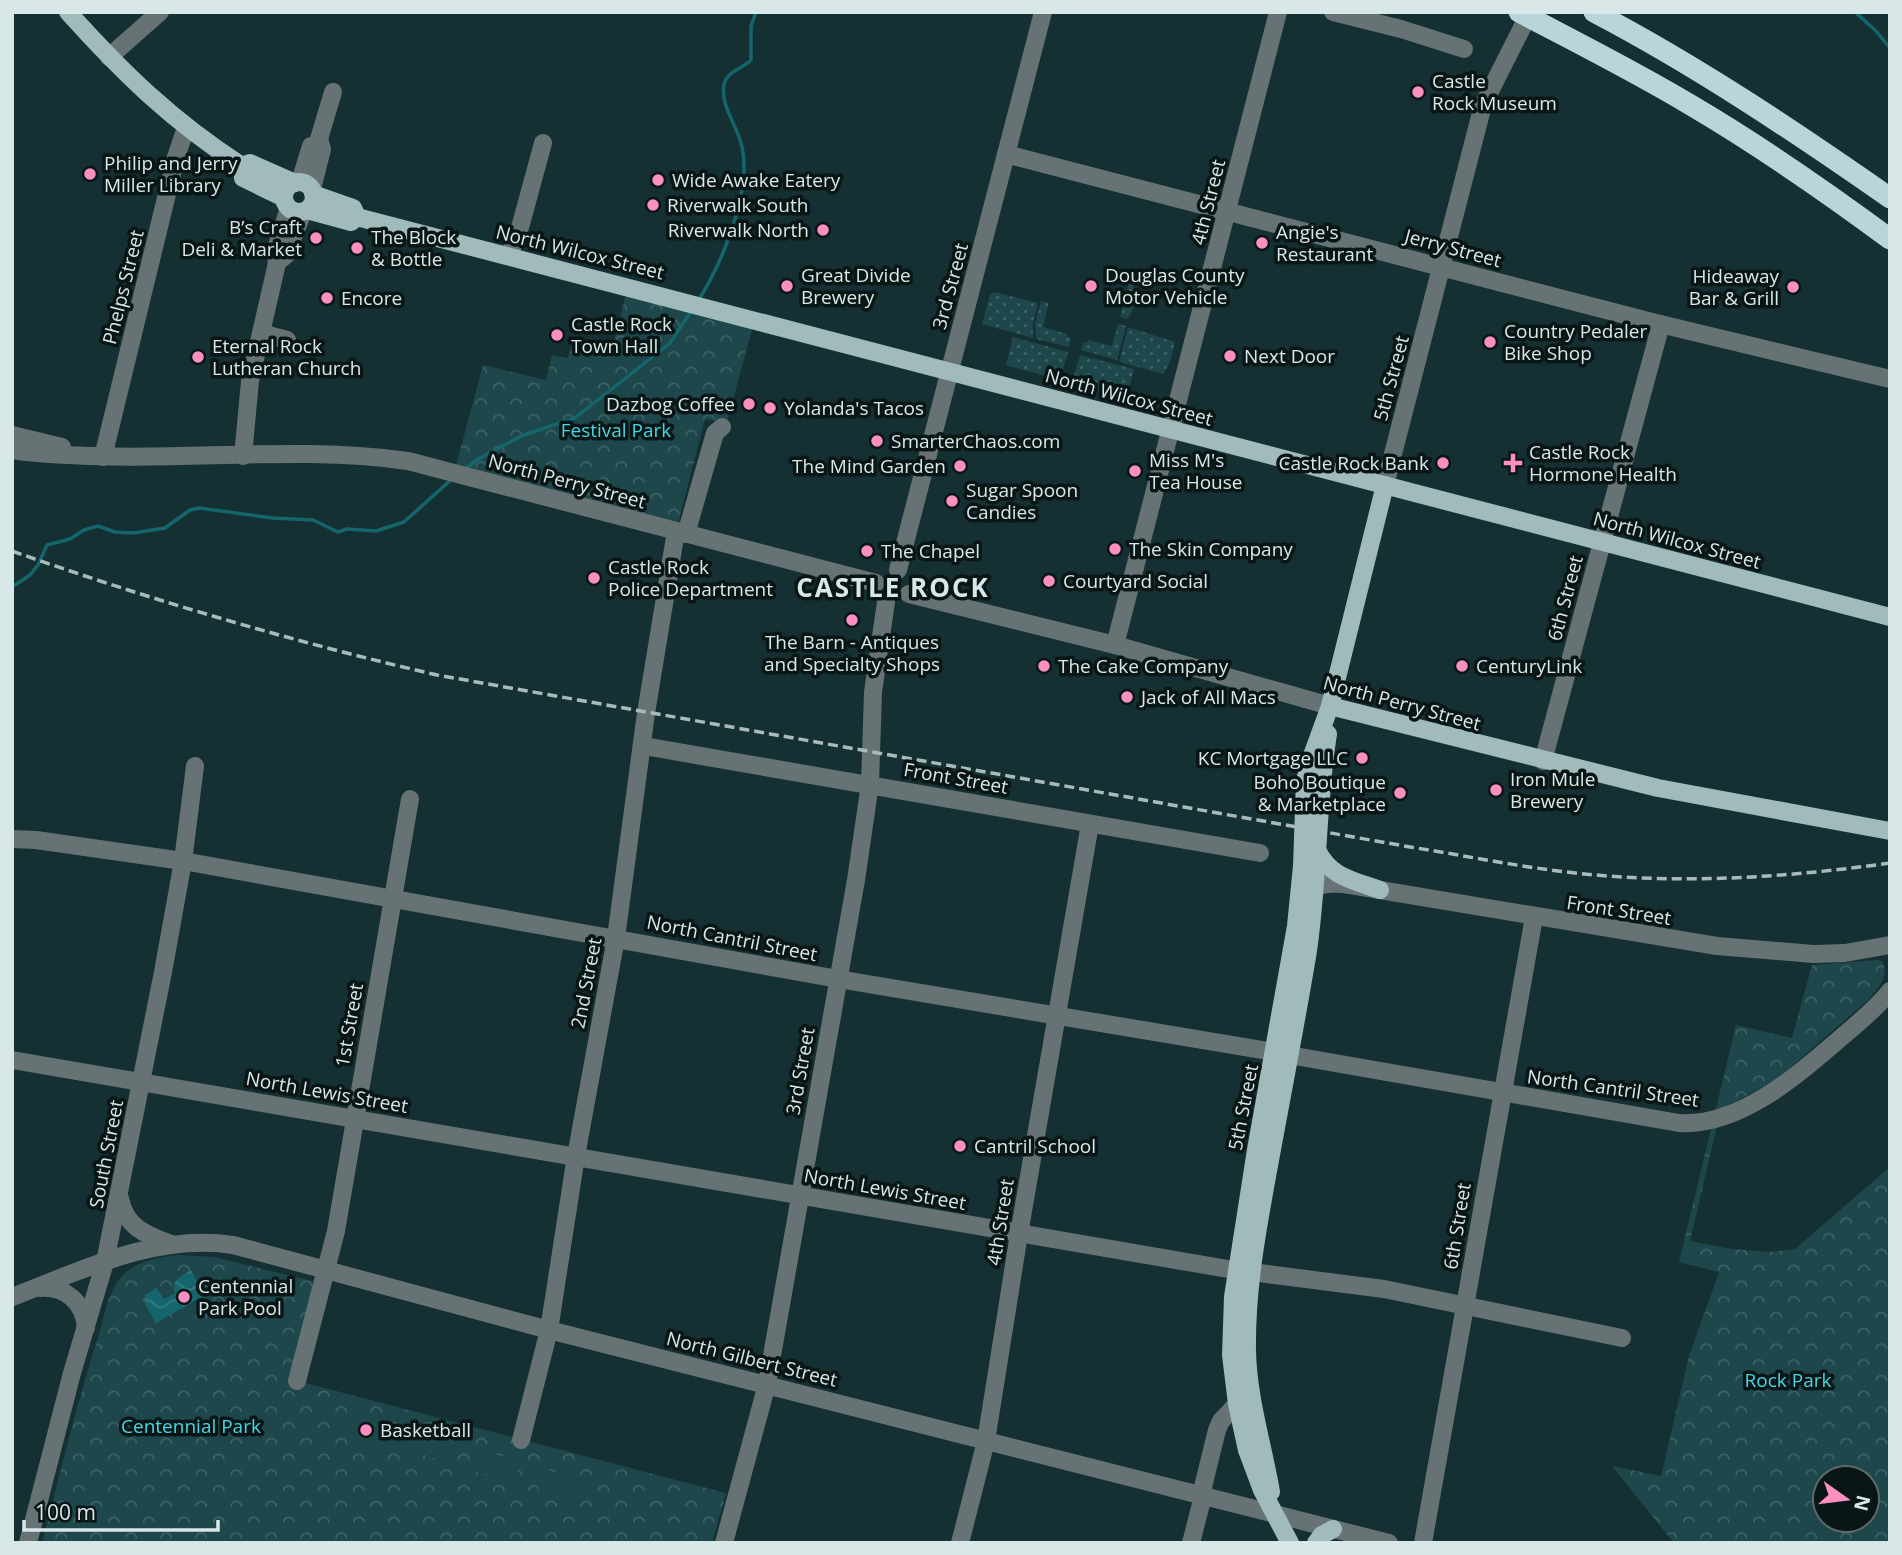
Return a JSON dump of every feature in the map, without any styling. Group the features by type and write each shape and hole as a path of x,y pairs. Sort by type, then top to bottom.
{"highway":[{"path":"1519,12 1688,103 1835,198 1890,239"},
{"path":"1594,12 1764,112 1890,198"},
{"path":"1835,198 1890,249"}],"main road":[{"path":"68,12 154,102 186,128 242,166 243,178 300,197"},
{"name":"North Wilcox Street","path":"300,197 351,222 358,217 662,295 1890,617"},
{"name":"5th Street","path":"1290,1543 1250,1461 1237,1404 1231,1355 1233,1297 1243,1272 1302,932 1305,781 1330,706 1385,485"},
{"name":"5th Street","path":"1315,887 1321,776 1330,706"},
{"name":"North Perry Street","path":"1330,706 1543,761 1714,799 1890,831"},
{"path":"1317,850 1333,872 1380,890"},
{"name":"5th Street","path":"1243,1272 1249,1381 1274,1514"},
{"path":"1316,1543 1322,1535 1333,1529"}],"street":[{"path":"109,57 160,12"},
{"name":"3rd Street","path":"898,570 1043,12"},
{"name":"4th Street","path":"1115,645 1278,12"},
{"path":"1333,12 1401,29 1464,49"},
{"name":"5th Street","path":"1385,485 1483,105 1530,12"},
{"path":"243,456 248,391 277,263 275,251 322,149 319,139 333,92"},
{"name":"Phelps Street","path":"103,457 176,157 186,128"},
{"path":"509,256 521,224 543,143"},
{"name":"Jerry Street","path":"1006,154 1661,324 1890,379"},
{"name":"6th Street","path":"1543,761 1661,324"},
{"path":"261,333 287,340"},
{"name":"2nd Street","path":"521,1440 549,1330 576,1156 616,938 646,713 681,532 715,433 722,427"},
{"path":"12,435 103,457"},
{"path":"12,450 103,457"},
{"name":"North Perry Street","path":"103,457 365,455 408,461 876,583"},
{"path":"887,570 898,570 909,580 909,594 898,603 886,602 878,594 876,583 887,570"},
{"name":"North Perry Street","path":"909,594 1115,645 1330,706"},
{"name":"3rd Street","path":"724,1543 767,1384 856,880 870,784 873,692 886,602"},
{"name":"Front Street","path":"643,746 1260,853"},
{"name":"South Street","path":"28,1543 105,1262 183,861 195,766"},
{"name":"1st Street","path":"297,1381 336,1231 410,799"},
{"name":"4th Street","path":"960,1543 986,1441 1090,824"},
{"name":"North Cantril Street","path":"12,839 183,861 838,979 1679,1123 1706,1123 1758,1100 1806,1067 1874,1009 1890,991"},
{"path":"1302,932 1319,902 1332,887 1344,884"},
{"name":"Front Street","path":"1315,887 1344,884 1683,942 1781,953 1832,954 1890,945"},
{"path":"1302,932 1305,899 1315,887"},
{"name":"6th Street","path":"1423,1543 1534,917"},
{"name":"North Lewis Street","path":"12,1060 141,1080 1243,1272 1384,1289 1622,1338"},
{"path":"119,1196 123,1212 131,1224 145,1234 171,1244"},
{"name":"North Gilbert Street","path":"12,1297 105,1262 171,1244 198,1242 233,1245 549,1330 1389,1543"},
{"path":"36,1288 60,1290 74,1298 84,1313 86,1328"},
{"path":"1191,1543 1217,1430 1221,1421 1237,1404"}],"green space":[{"path":"1132,271 1135,272 1133,309 1128,319 1120,317"},
{"name":"Festival Park","path":"628,286 755,319 727,422 705,419 676,531 454,473 483,365 546,380 552,355 568,358 573,338 613,346"},
{"path":"994,292 1038,303 1033,323 1033,338 982,324 990,295"},
{"path":"1041,301 1049,303 1043,327 1067,334 1067,337 1071,338 1069,347 1036,339 1035,324"},
{"path":"1118,324 1126,326 1117,360 1081,350 1083,342 1087,343 1088,340 1112,346"},
{"path":"1128,327 1175,342 1164,374 1119,362"},
{"path":"1013,337 1068,352 1060,380 1006,365"},
{"path":"1080,355 1134,369 1127,397 1072,383"},
{"name":"Rock Park","path":"1882,961 1884,977 1869,999 1785,1072 1721,1109 1690,1241 1732,1249 1769,1252 1795,1249 1890,1167 1890,1543 1674,1543 1612,1466 1661,1476 1689,1356 1719,1272 1679,1262 1736,1025 1792,1038 1812,965"},
{"name":"Centennial Park","path":"178,1255 214,1257 324,1284 298,1381 726,1493 712,1543 42,1543 83,1386 114,1288 123,1275 135,1266 148,1260"},
{"name":"Basketball","path":"348,1409 393,1423 385,1450 339,1436"},
{"path":"408,1427 452,1441 446,1462 402,1448"},
{"path":"476,1448 520,1462 514,1483 470,1469"},
{"path":"544,1469 589,1482 582,1503 538,1490"}],"water":[{"name":"Centennial Park Pool","path":"191,1270 205,1295 156,1323 145,1304 145,1295 156,1288 164,1299 175,1293 174,1285 180,1276"}],"waterway":[{"path":"698,301 725,247 739,205 743,185 742,147 723,93 725,81 751,60 751,26 756,12"},
{"path":"1855,12 1890,48"},
{"path":"465,469 521,436 575,418 670,343 692,310"},
{"path":"12,587 30,575 47,545 70,539 84,530 98,526 115,532 133,533 165,528 190,510 199,508 273,518 313,520 338,532 347,529 376,531 404,522 453,478"}],"railway":[{"path":"12,551 223,619 437,675 1508,864 1607,876 1688,879 1810,873 1890,863"}],"place":[{"name":"Castle Rock Museum","path":"1418,92"},
{"name":"Philip and Jerry Miller Library","path":"90,174"},
{"name":"Wide Awake Eatery","path":"658,180"},
{"name":"Riverwalk South","path":"653,205"},
{"name":"Riverwalk North","path":"823,230"},
{"name":"B’s Craft Deli & Market","path":"316,238"},
{"name":"Angie's Restaurant","path":"1262,243"},
{"name":"The Block & Bottle","path":"357,248"},
{"name":"Great Divide Brewery","path":"787,286"},
{"name":"Douglas County Motor Vehicle","path":"1091,286"},
{"name":"Hideaway Bar & Grill","path":"1793,287"},
{"name":"Encore","path":"327,298"},
{"name":"Castle Rock Town Hall","path":"557,335"},
{"name":"Country Pedaler Bike Shop","path":"1490,342"},
{"name":"Next Door","path":"1230,356"},
{"name":"Eternal Rock Lutheran Church","path":"198,357"},
{"name":"Dazbog Coffee","path":"749,404"},
{"name":"Yolanda's Tacos","path":"770,408"},
{"name":"SmarterChaos.com","path":"877,441"},
{"name":"Castle Rock Bank","path":"1443,463"},
{"name":"Castle Rock Hormone Health","path":"1513,463"},
{"name":"The Mind Garden","path":"960,466"},
{"name":"Miss M's Tea House","path":"1135,471"},
{"name":"Sugar Spoon Candies","path":"952,501"},
{"name":"The Skin Company","path":"1115,549"},
{"name":"The Chapel","path":"867,551"},
{"name":"Castle Rock Police Department","path":"594,578"},
{"name":"Courtyard Social","path":"1049,581"},
{"name":"The Barn - Antiques and Specialty Shops","path":"852,620"},
{"name":"The Cake Company","path":"1044,666"},
{"name":"CenturyLink","path":"1462,666"},
{"name":"Jack of All Macs","path":"1127,697"},
{"name":"KC Mortgage LLC","path":"1362,758"},
{"name":"Iron Mule Brewery","path":"1496,790"},
{"name":"Boho Boutique & Marketplace","path":"1400,793"},
{"name":"Cantril School","path":"960,1146"},
{"name":"Centennial Park Pool","path":"184,1297"},
{"name":"Basketball","path":"366,1430"}],"district":[{"name":"CASTLE ROCK","path":"893,587"}]}
